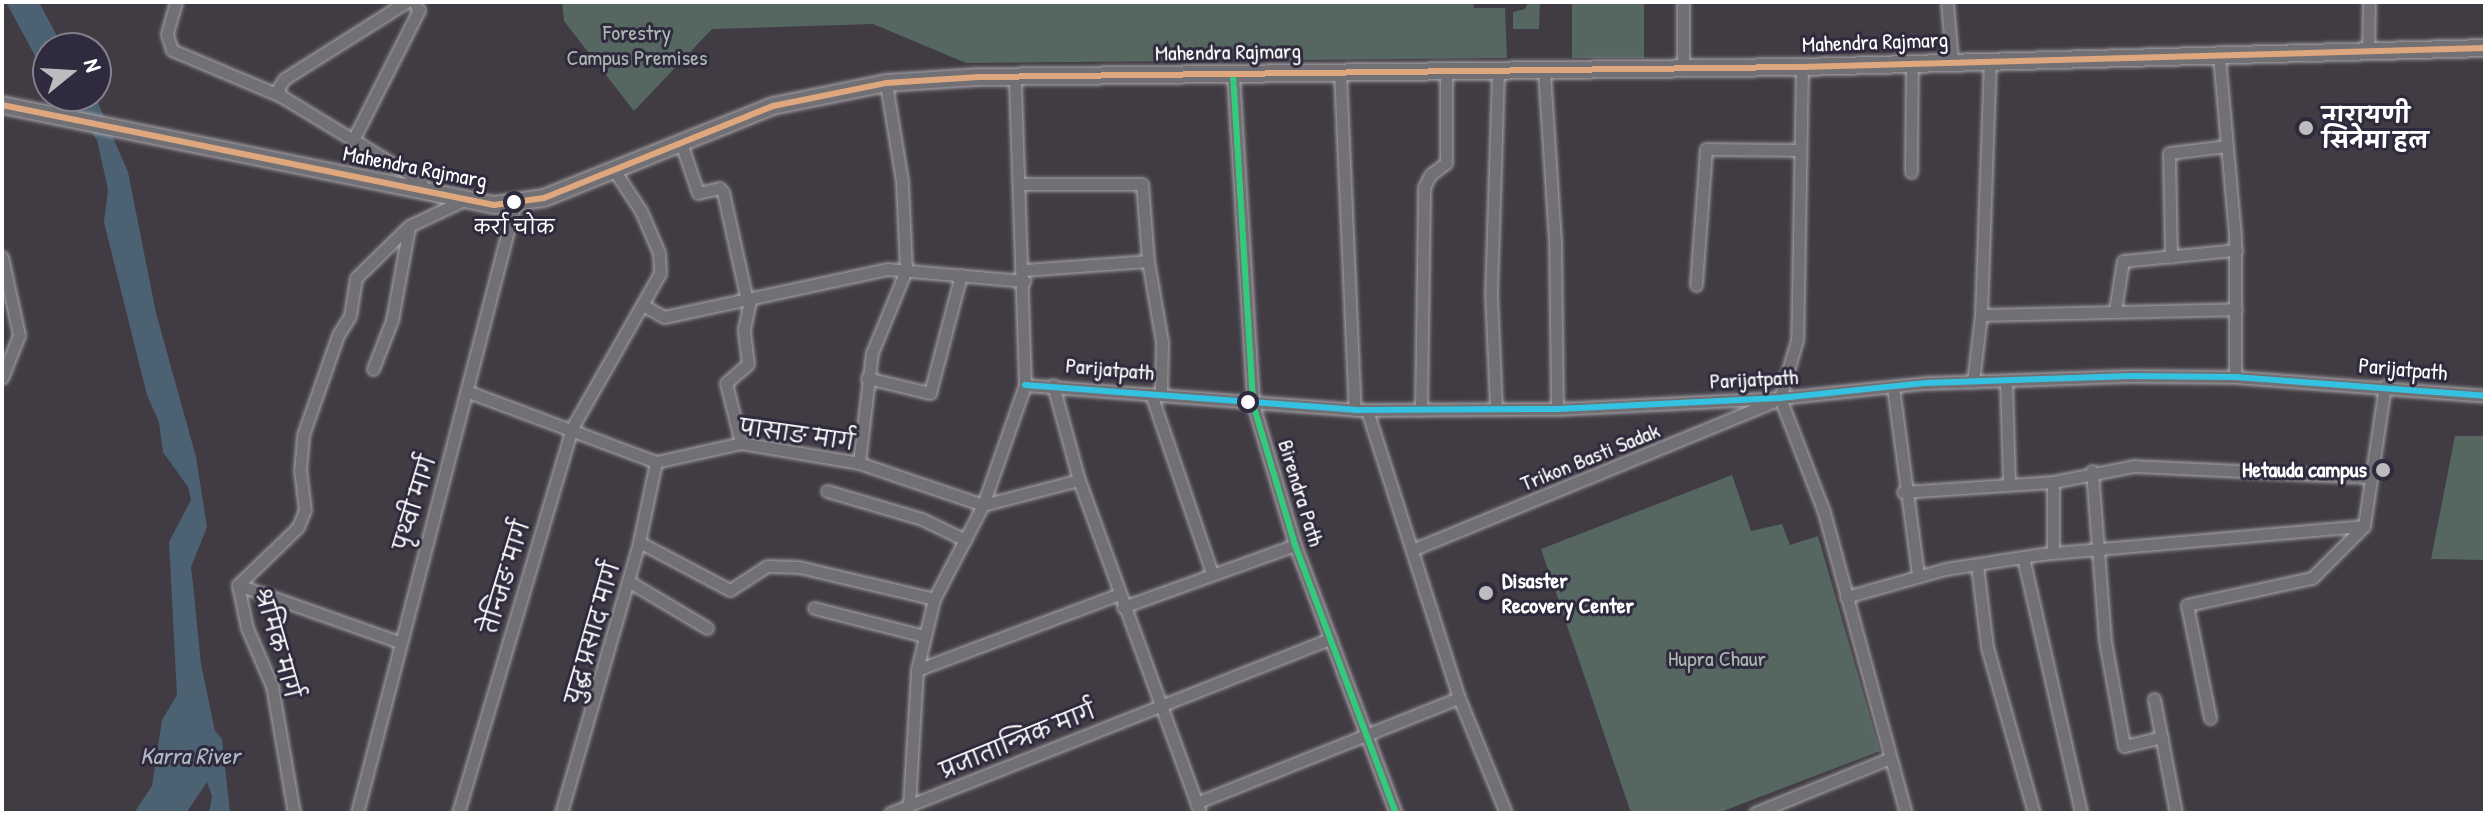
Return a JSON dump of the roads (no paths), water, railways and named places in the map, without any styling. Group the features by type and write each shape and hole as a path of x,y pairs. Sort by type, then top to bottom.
{"highway":[{"name":"Mahendra Rajmarg","path":"2,105 465,200 515,204 614,170 773,106 886,83 1015,77 1802,67 1952,60 2485,48"}],"street":[{"path":"176,2 167,34 172,50 281,96 421,181 423,191"},
{"path":"281,96 284,79 406,2"},
{"path":"353,140 419,10 414,2"},
{"path":"1683,2 1683,67"},
{"path":"1947,2 1952,60"},
{"path":"2368,53 2369,2"},
{"path":"2219,56 2236,250 2235,377"},
{"path":"1973,382 1981,315 1990,59"},
{"path":"1911,172 1912,62"},
{"path":"1802,67 1798,150 1797,340 1780,398 1824,512 1888,759 1906,813"},
{"path":"1496,408 1491,295 1498,71"},
{"path":"1544,71 1555,240 1557,409"},
{"path":"1340,72 1361,410 1414,549 1459,698 1506,813"},
{"path":"1421,410 1424,187 1430,175 1446,163 1446,72"},
{"name":"Birendra Path","path":"1233,74 1253,404 1295,545 1396,813"},
{"path":"909,806 917,670 934,599 983,505 1025,385 1024,275 1015,77"},
{"path":"859,463 867,378 906,270 902,181 886,83"},
{"path":"681,143 698,193 719,188 723,192 748,300 744,329 748,364 726,383 741,443"},
{"path":"2171,257 2169,153 2227,146"},
{"path":"1696,285 1706,149 1798,150"},
{"name":"तेन्जिङ मार्ग","path":"458,813 572,428 660,273 659,253 614,170"},
{"path":"1020,184 1142,184 1148,261 1162,342 1156,394 1212,573"},
{"path":"373,369 392,320 409,226 465,200"},
{"name":"पृथ्वी मार्ग","path":"357,813 399,642 469,392 515,204"},
{"name":"श्रमिक मार्ग","path":"294,813 272,686 247,628 238,585 298,527 305,510 300,462 303,435 338,335 350,316 356,278 409,226"},
{"path":"2115,310 2121,264 2236,250"},
{"path":"2,257 19,335 2,378"},
{"path":"643,305 664,317 718,302 748,300 887,269 961,275 1024,275 1148,261"},
{"path":"867,378 930,393 961,275"},
{"path":"1981,315 2236,309"},
{"name":"Parijatpath","path":"1025,385 1361,410 1557,409 1780,398 1973,382 2235,377 2485,396"},
{"path":"2006,381 2009,485"},
{"path":"1053,385 1079,480 1198,808 1459,698"},
{"path":"2210,718 2187,605 2312,578 2364,526 2368,477 2385,386"},
{"path":"1893,387 1903,492 1918,575"},
{"path":"469,392 656,462"},
{"name":"Trikon Basti Sadak","path":"1414,549 1780,398"},
{"name":"पासाङ मार्ग","path":"656,462 741,443 859,463 983,505"},
{"name":"युद्ध प्रसाद मार्ग","path":"561,813 639,542 656,462"},
{"path":"1903,492 2053,482 2092,471 2134,466 2368,477"},
{"path":"2092,471 2096,550 2124,746 2162,737"},
{"path":"983,505 1079,480"},
{"path":"2053,482 2053,553"},
{"path":"827,491 922,519 965,540"},
{"path":"1846,597 1918,575 2023,557 2364,526"},
{"path":"639,542 730,590 767,566 799,567 934,599"},
{"path":"1123,607 1295,545"},
{"path":"2023,557 2081,813"},
{"path":"1977,565 1987,647 2034,813"},
{"path":"628,581 707,628"},
{"path":"238,585 399,642"},
{"path":"917,670 1119,594"},
{"path":"814,608 924,636"},
{"name":"प्रजातान्त्रिक मार्ग","path":"890,813 1331,638"},
{"path":"2154,699 2176,813"},
{"path":"1756,813 1888,759"}],"water":[{"path":"6,2 39,2 55,32 32,32 32,50"},
{"name":"Karra River","path":"77,112 102,112 128,172 156,313 196,457 207,527 191,567 201,664 215,731 222,739 230,813 209,813 212,796 207,782 186,813 134,813 152,786 162,720 177,695 169,542 191,500 188,487 163,452 159,422 147,395 104,222 108,189 97,140"}],"place":[{"name":"नारायणी सिनेमा हल","path":"2306,128"},
{"name":"कर्रा चोक","path":"514,202"},
{"name":"Hetauda campus","path":"2383,470"},
{"name":"Disaster Recovery Center","path":"1486,593"}],"park label":[{"name":"Forestry Campus Premises","path":"637,44"},
{"name":"Hupra Chaur","path":"1717,659"}]}
